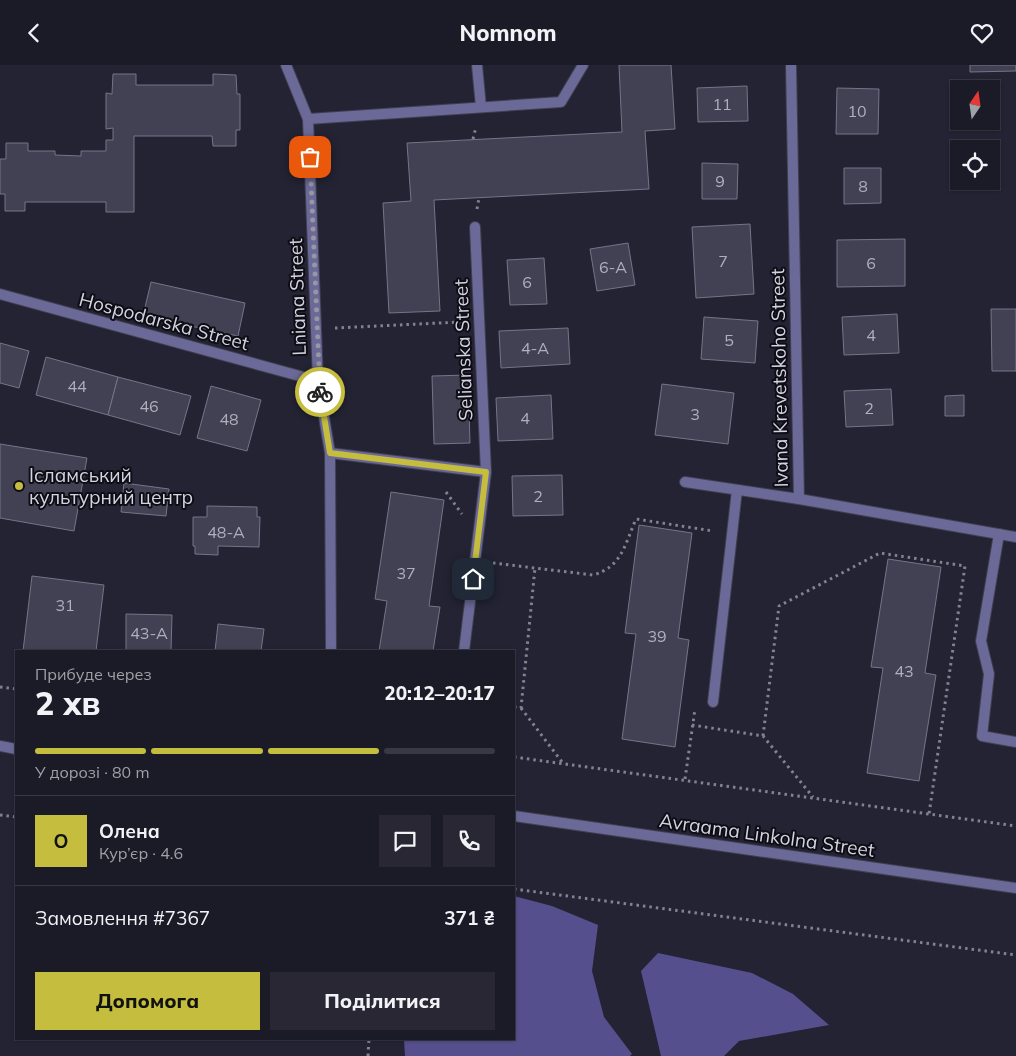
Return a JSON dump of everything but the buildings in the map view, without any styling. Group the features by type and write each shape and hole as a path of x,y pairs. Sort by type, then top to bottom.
{"street":[{"name":"Lniana Street","path":"286,65 308,119 318,381 330,453 331,650"},
{"path":"477,65 481,107"},
{"path":"308,119 560,102 583,65"},
{"name":"Ivana Krevetskoho Street","path":"791,65 799,499 1016,537"},
{"name":"Selianska Street","path":"464,650 486,472 475,227"},
{"name":"Hospodarska Street","path":"0,294 318,381"},
{"path":"330,453 486,472"},
{"path":"685,482 799,499"},
{"path":"713,702 737,489"},
{"path":"999,534 981,641 989,673 982,736 1016,742"},
{"path":"0,747 15,749"},
{"name":"Avraama Linkolna Street","path":"515,816 1016,888"}],"path":[{"path":"316,329 479,321"},
{"path":"475,561 593,575 606,571 620,556 636,519 716,531 714,541"},
{"path":"762,736 779,606 880,553 965,566 929,814"},
{"path":"535,568 521,708 562,762"},
{"path":"0,687 15,689"},
{"path":"685,779 695,702"},
{"path":"515,707 521,708"},
{"path":"692,725 762,736 813,797"},
{"path":"515,757 562,762 1016,826"},
{"path":"0,815 15,817"},
{"path":"515,889 1016,955"},
{"path":"368,1056 369,1040"}],"shaded area":[{"path":"515,896 552,906 598,925 592,971 604,1017 632,1054 630,1056 405,1056 404,1040 515,1040"},
{"path":"658,953 752,973 793,994 829,1025 739,1041 724,1056 661,1056 641,971"}],"way so far":[{"path":"310,157 318,381 320,392"}],"place":[{"name":"Ісламський культурний центр","path":"19,486"}],"route":[{"path":"320,392 330,453 486,472 473,579"}]}
